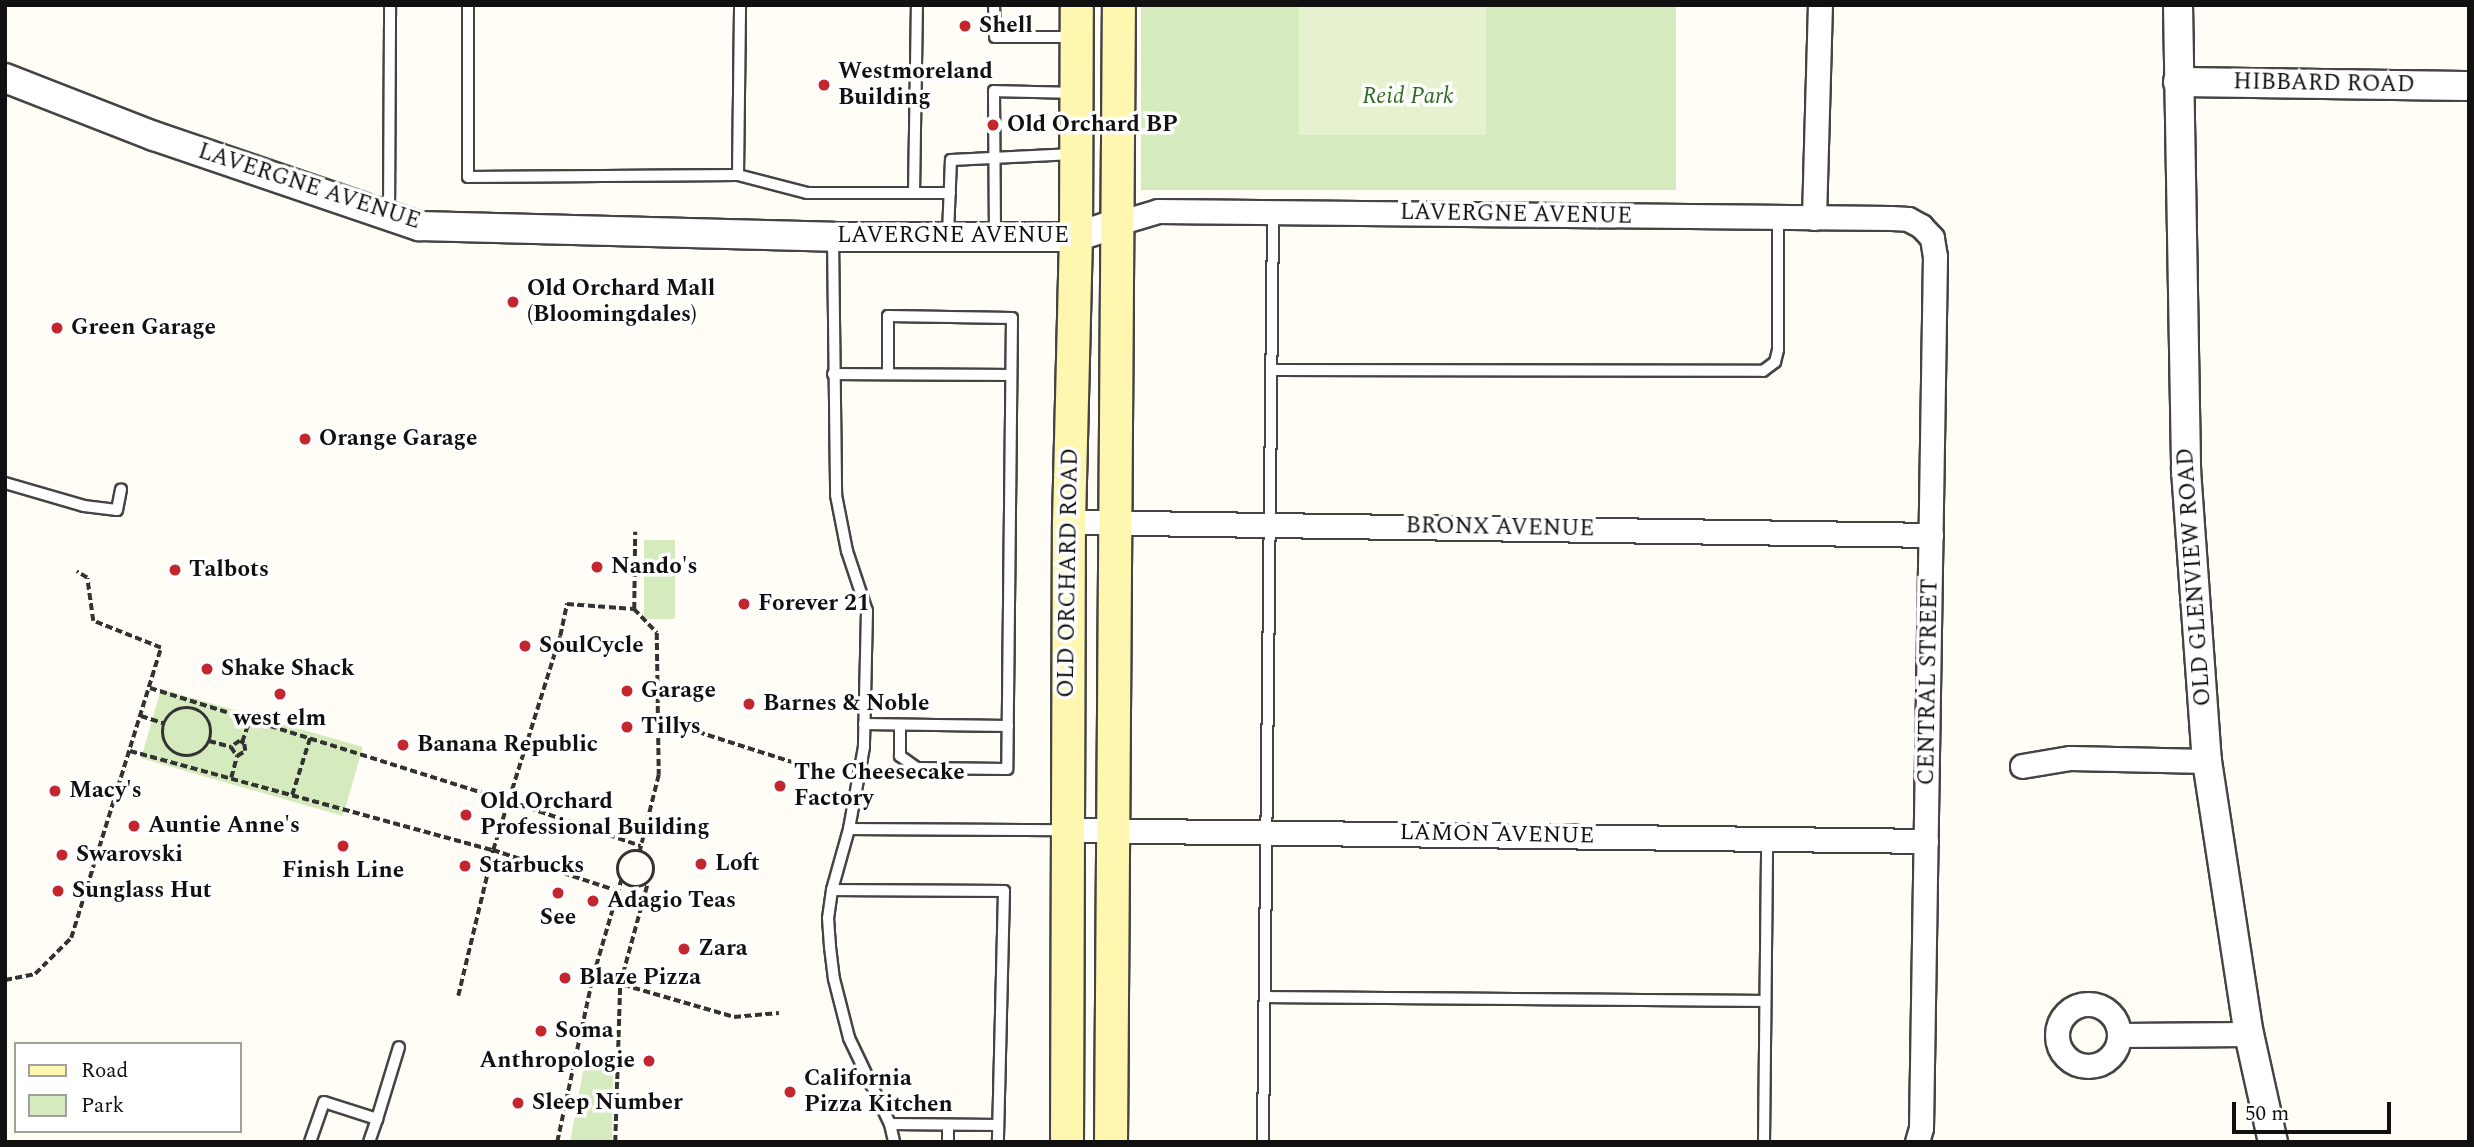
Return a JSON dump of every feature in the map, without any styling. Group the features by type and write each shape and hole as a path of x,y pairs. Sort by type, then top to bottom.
{"main road":[{"name":"OLD ORCHARD ROAD","path":"1067,1142 1069,522 1076,237 1077,5"},
{"name":"OLD ORCHARD ROAD","path":"1111,1142 1119,5"}],"street":[{"path":"1814,218 1820,5"},
{"name":"OLD GLENVIEW ROAD","path":"2178,5 2186,470 2207,761 2249,1034 2273,1142"},
{"name":"LAVERGNE AVENUE","path":"5,78 154,136 419,226 833,236 1076,237 1158,211 1891,218 1908,219 1921,226"},
{"name":"HIBBARD ROAD","path":"2179,82 2469,86"},
{"name":"CENTRAL STREET","path":"1917,1142 1921,1128 1935,256 1932,238 1921,226"},
{"name":"BRONX AVENUE","path":"1069,522 1931,535"},
{"path":"2022,766 2070,758 2207,761"},
{"name":"LAMON AVENUE","path":"1067,830 1926,841"},
{"path":"2120,1035 2249,1034"}],"lane":[{"path":"389,216 390,5"},
{"path":"468,5 468,177 738,175 807,193 950,193"},
{"path":"738,175 740,5"},
{"path":"914,193 917,5"},
{"path":"994,5 995,37 1077,37"},
{"path":"995,237 994,91 1076,93"},
{"path":"948,237 951,160 1076,154"},
{"path":"1263,1142 1273,212"},
{"path":"1272,370 1763,371 1775,362 1777,350 1777,218"},
{"path":"833,236 836,495 847,551 867,611 864,747 849,829 832,890 828,918 840,1006 859,1060 890,1124 894,1142"},
{"path":"888,373 888,316 1012,318 1007,769 917,768 900,756 900,726"},
{"path":"834,374 1011,375"},
{"path":"5,483 84,506 117,510 121,489"},
{"path":"864,724 1008,726"},
{"path":"849,829 1067,830"},
{"path":"1764,1142 1767,839"},
{"path":"832,890 1004,891 998,1142"},
{"path":"1265,997 1765,1001"},
{"path":"369,1142 399,1047"},
{"path":"310,1142 324,1101 377,1119"},
{"path":"890,1124 998,1125"},
{"path":"948,1125 948,1142"}],"path":[{"path":"634,609 635,532"},
{"path":"5,980 35,974 71,938 161,648 93,621 87,578 78,572"},
{"path":"458,996 493,850 560,636 566,604 634,609 657,633 659,775 640,848"},
{"path":"150,688 509,801 640,848 650,857 655,867 647,885 620,984 615,1142"},
{"path":"196,710 198,703"},
{"path":"196,710 210,724 209,741 200,752 181,755 167,745 164,738 165,724 176,711 196,710"},
{"path":"141,716 165,724"},
{"path":"231,778 237,756 246,751 242,742 250,719"},
{"path":"658,719 820,771"},
{"path":"292,795 310,738"},
{"path":"209,741 231,747 237,756"},
{"path":"231,747 236,742 242,742"},
{"path":"130,751 493,850 618,891"},
{"path":"179,764 181,755"},
{"path":"557,1142 593,976 621,880 619,862 628,853 640,848"},
{"path":"621,880 631,887 647,885"},
{"path":"593,976 734,1017 779,1013"}],"green space":[{"name":"Reid Park","path":"1141,5 1676,5 1676,190 1141,190"},
{"path":"1299,5 1486,5 1486,135 1299,135"},
{"path":"644,540 675,540 675,619 644,619"},
{"path":"161,689 363,747 343,816 141,758"},
{"path":"585,1061 613,1062 612,1142 570,1142"}],"place":[{"name":"Shell","path":"965,26"},
{"name":"Westmoreland Building","path":"824,85"},
{"name":"Old Orchard BP","path":"993,125"},
{"name":"Old Orchard Mall (Bloomingdales)","path":"513,302"},
{"name":"Green Garage","path":"57,328"},
{"name":"Orange Garage","path":"305,439"},
{"name":"Nando's","path":"597,567"},
{"name":"Talbots","path":"175,570"},
{"name":"Forever 21","path":"744,604"},
{"name":"SoulCycle","path":"525,646"},
{"name":"Shake Shack","path":"207,669"},
{"name":"Garage","path":"627,691"},
{"name":"west elm","path":"280,694"},
{"name":"Barnes & Noble","path":"749,704"},
{"name":"Tillys","path":"627,727"},
{"name":"Banana Republic","path":"403,745"},
{"name":"The Cheesecake Factory","path":"780,786"},
{"name":"Macy's","path":"55,791"},
{"name":"Old Orchard Professional Building","path":"466,815"},
{"name":"Auntie Anne's","path":"134,826"},
{"name":"Finish Line","path":"343,846"},
{"name":"Swarovski","path":"62,855"},
{"name":"Loft","path":"701,864"},
{"name":"Starbucks","path":"465,866"},
{"name":"Sunglass Hut","path":"58,891"},
{"name":"See","path":"558,893"},
{"name":"Adagio Teas","path":"593,901"},
{"name":"Zara","path":"684,949"},
{"name":"Blaze Pizza","path":"565,978"},
{"name":"Soma","path":"541,1031"},
{"name":"Anthropologie","path":"649,1061"},
{"name":"California Pizza Kitchen","path":"790,1092"},
{"name":"Sleep Number","path":"518,1103"}]}
